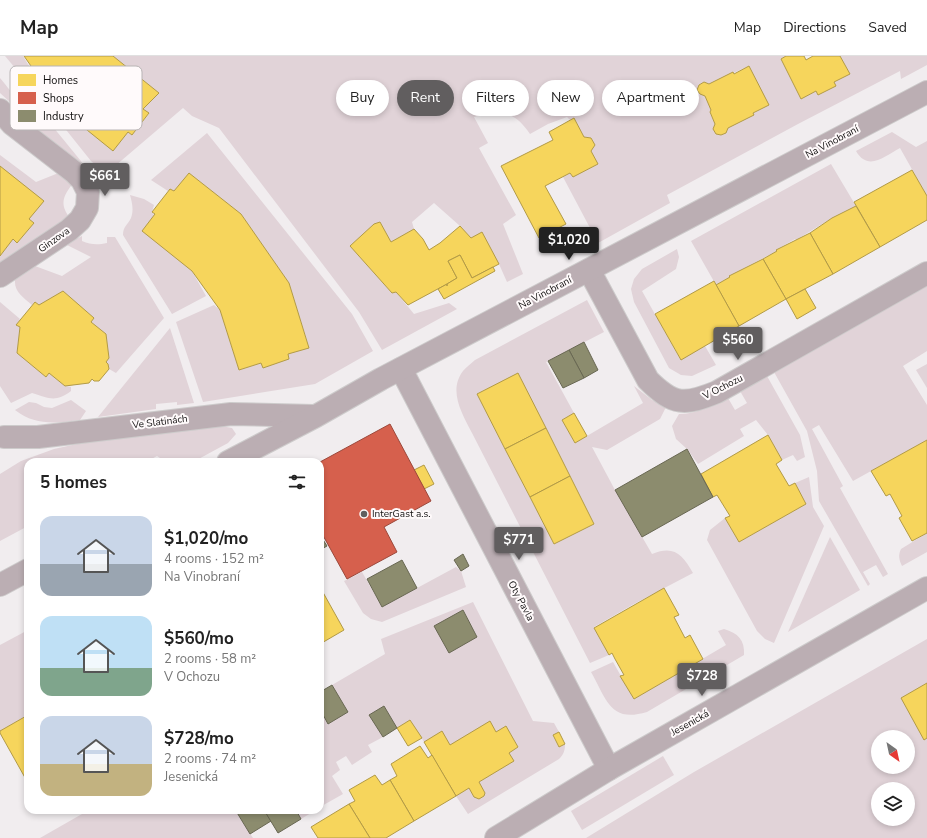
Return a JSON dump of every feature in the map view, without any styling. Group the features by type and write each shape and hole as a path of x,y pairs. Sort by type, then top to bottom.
{"street":[{"name":"Na Vinobraní","path":"236,458 401,369 927,92"},
{"name":"Ginzova","path":"0,110 10,122"},
{"name":"Ginzova","path":"0,276 69,230 80,220 86,208 88,192 82,180 74,172 20,130"},
{"name":"V Ochozu","path":"589,270 648,380 661,392 680,402 699,399 717,392 927,273"},
{"name":"Oty Pavla","path":"401,369 609,769"},
{"name":"Ve Slatinách","path":"1,437 38,437 231,414 316,416"},
{"path":"0,585 24,572"},
{"name":"Jesenická","path":"496,838 609,769 927,588"}],"shaded area":[{"path":"5,56 23,56 29,66 13,66"},
{"path":"113,56 786,56 781,59 801,99 816,91 818,95 836,86 834,82 850,74 840,56 927,56 927,65 901,79 900,71 798,124 667,195 670,203 598,243 563,177 570,173 573,177 598,164 591,151 595,145 591,138 584,137 574,118 570,120 567,117 548,124 530,134 513,116 529,116 529,80 462,80 462,116 477,116 474,117 488,143 479,148 516,215 503,224 523,274 507,282 499,264 434,203 412,222 414,229 391,242 380,222 374,225 350,246 392,293 396,292 414,314 449,303 457,309 382,350 359,312 219,128 192,116 183,108 108,172 100,169 91,161 66,130 88,130 113,150 128,132 132,135 136,130 142,130 142,123 149,114 143,109 159,93 142,79 142,66 125,66"},
{"path":"0,78 10,90 10,102 0,93"},
{"path":"35,130 56,130 85,166"},
{"path":"892,132 916,147 927,141 927,196 900,148 883,158 871,161 866,161 856,151"},
{"path":"207,133 352,314 373,351 315,384 203,402 176,322 214,305 220,310 239,370 261,363 263,368 289,359 288,354 309,347 289,283 241,214 189,173 174,191 170,189 168,191 151,180"},
{"path":"0,155 36,182 61,172 74,182 67,192 64,200 64,208 70,218 0,263 0,256 13,239 17,243 34,223 29,219 0,166"},
{"path":"831,164 856,206 832,218 796,240 795,239 776,250 777,251 729,276 730,277 716,285 691,241"},
{"path":"130,195 144,199 154,205 152,212 192,271 206,296 172,314 123,235 132,215"},
{"path":"82,236 82,241 94,244 107,243 107,237 115,237 164,318 116,373 109,369 106,362 109,358 106,334 91,322 94,318 63,291 39,305 35,302 32,305 20,294 15,284 15,280 35,266 62,276 91,257 67,245"},
{"path":"677,249 679,257 676,269 642,291 680,359 705,346 716,365 692,376 681,375 669,368 634,302 631,289 634,279 642,269"},
{"path":"927,284 927,351 903,366 927,405 927,440 853,481 819,425 812,429 843,486 840,488 888,574 883,577 876,565 863,572 870,584 868,586 819,501 817,471 807,431 774,372"},
{"path":"587,300 604,332 546,362 574,413 562,420 575,443 643,403 634,386 652,400 666,407 660,419 607,450 592,447 652,554 666,550 677,553 685,561 693,573 594,627 609,655 590,663 461,410 458,402 457,386 464,370 475,360","holes":["477,394 546,428 594,524 554,544"]},
{"path":"0,302 20,319 17,325 20,327 17,353 46,377 49,373 65,386 71,387 71,391 61,397 56,398 48,398 32,393 11,403 0,386"},
{"path":"170,328 194,403 177,405 177,402 156,404 156,409 98,417"},
{"path":"927,364 927,388 916,370"},
{"path":"767,376 800,435 805,457 797,461 793,455 782,460 768,435 756,420 740,429 744,436 698,464 687,449 676,439 672,426 679,414 698,411 728,398 735,410 747,403 740,391"},
{"path":"71,400 86,411 80,420 63,422 38,421 30,419 15,410 29,402 52,408"},
{"path":"221,426 232,428 236,434 228,443 200,458 160,458 157,456 153,458 29,458 54,449 109,437"},
{"path":"24,460 24,528 0,541 0,474"},
{"path":"809,477 813,507 824,526 774,643 765,639 757,631 707,540 710,530 725,518 739,542 806,504 795,483"},
{"path":"927,533 927,552 902,566 899,558 901,549"},
{"path":"830,537 860,590 788,632"},
{"path":"456,567 461,571 466,587 382,622 371,619 363,613 344,581 362,572 382,607"},
{"path":"473,602 533,721 554,723 559,732 553,736 559,747 565,744 562,755 559,759 468,814 456,796 469,788 484,796 485,793 479,782 513,761 509,753 518,747 506,727 496,732 450,745 424,742 410,720 397,728 384,706 370,715 383,737 368,745 372,752 352,765 346,756 336,762 340,770 332,776 343,794 324,805 324,716 328,723 348,712 332,685 385,654 381,639","holes":["463,610 477,636 449,653 435,626"]},
{"path":"724,629 740,638 743,645 744,655 647,712 635,715 617,712 606,700 591,672 613,662 634,699 726,645 718,631"},
{"path":"24,632 24,717 0,731 0,645"},
{"path":"927,639 927,838 586,838 694,772"},
{"path":"663,756 674,775 582,830 571,811"},
{"path":"82,814 237,814 253,838 40,838"},
{"path":"298,814 309,814 301,819"}],"building: Homes":[{"path":"24,56 113,56 125,66 31,66"},
{"path":"786,56 804,56 806,60 813,56 840,56 850,74 834,82 836,86 818,95 816,91 801,99 781,59"},
{"path":"749,66 769,105 753,113 754,115 728,128 726,133 721,135 716,134 713,129 715,124 710,112 711,110 705,96 699,93 699,85 704,82 709,84 733,72 734,74"},
{"path":"142,79 159,93 143,109 149,113 142,122"},
{"path":"574,118 584,137 591,138 595,145 591,151 598,164 573,177 570,173 545,186 566,224 539,238 501,166 553,140 549,132"},
{"path":"87,130 136,130 132,135 128,132 113,151"},
{"path":"0,166 44,201 29,219 34,223 17,243 13,239 0,256"},
{"path":"912,170 927,196 927,220 880,247 854,202"},
{"path":"189,173 241,214 289,283 309,348 288,354 289,359 263,368 261,363 239,370 220,310 192,271 142,231 155,214 152,212 170,189 174,191"},
{"path":"856,206 880,247 833,274 810,233 832,218"},
{"path":"380,222 391,242 414,229 423,239 429,250 460,226 471,238 482,232 499,264 472,278 460,255 448,261 457,278 408,305 396,292 392,293 350,246 374,224"},
{"path":"810,233 833,274 786,299 763,259 777,251 776,250"},
{"path":"460,255 472,278 493,267 495,271 444,299 438,289 457,278 448,261"},
{"path":"763,259 786,299 739,326 716,285 730,277 729,276"},
{"path":"714,281 739,326 681,360 655,314"},
{"path":"805,289 816,308 797,319 786,299"},
{"path":"63,291 94,318 91,322 106,334 109,358 106,362 109,369 99,381 94,381 92,379 89,383 65,386 49,373 46,377 17,353 20,327 16,325 35,302 39,305"},
{"path":"518,373 546,428 505,449 477,394"},
{"path":"574,413 587,436 575,443 562,420"},
{"path":"546,428 570,476 530,497 505,449"},
{"path":"768,435 782,460 776,464 789,486 795,483 806,504 739,542 725,518 730,516 717,495 713,497 701,474"},
{"path":"927,440 927,533 912,541 899,518 902,516 890,494 886,496 871,471"},
{"path":"424,465 434,484 424,489 414,470"},
{"path":"570,476 594,524 554,544 530,497"},
{"path":"664,588 679,615 674,617 685,638 690,635 703,659 634,699 620,676 624,675 612,653 609,655 594,628"},
{"path":"324,594 344,630 324,642"},
{"path":"927,683 927,738 924,740 901,698"},
{"path":"24,717 24,776 0,733 0,731"},
{"path":"410,720 422,738 408,746 397,728"},
{"path":"490,721 496,732 506,726 518,747 509,753 514,761 479,782 485,793 484,796 479,799 474,797 469,788 456,796 424,742 442,731 450,745"},
{"path":"559,732 565,744 559,747 553,735"},
{"path":"420,746 428,758 432,755 456,796 414,821 390,780 397,776 391,764"},
{"path":"375,775 382,785 390,780 414,821 386,838 370,838 349,804 355,801 349,790"},
{"path":"349,804 370,838 318,838 311,827"}],"building: Shops":[{"name":"InterGast a.s.","path":"390,424 431,501 384,527 397,552 347,579 324,537 324,460"}],"building: Industry":[{"path":"584,342 598,370 584,378 569,350"},
{"path":"569,350 584,378 563,388 548,361"},
{"path":"687,449 713,497 642,537 615,490"},
{"path":"463,554 469,566 461,571 454,560"},
{"path":"402,560 417,588 382,607 367,579"},
{"path":"463,610 477,637 449,653 434,626"},
{"path":"332,685 348,712 328,724 324,716 324,690"},
{"path":"384,706 397,728 383,737 369,715"},
{"path":"238,814 267,814 271,821 250,834"},
{"path":"266,814 298,814 301,819 278,833"}],"place":[{"name":"InterGast a.s.","path":"364,514"}]}
